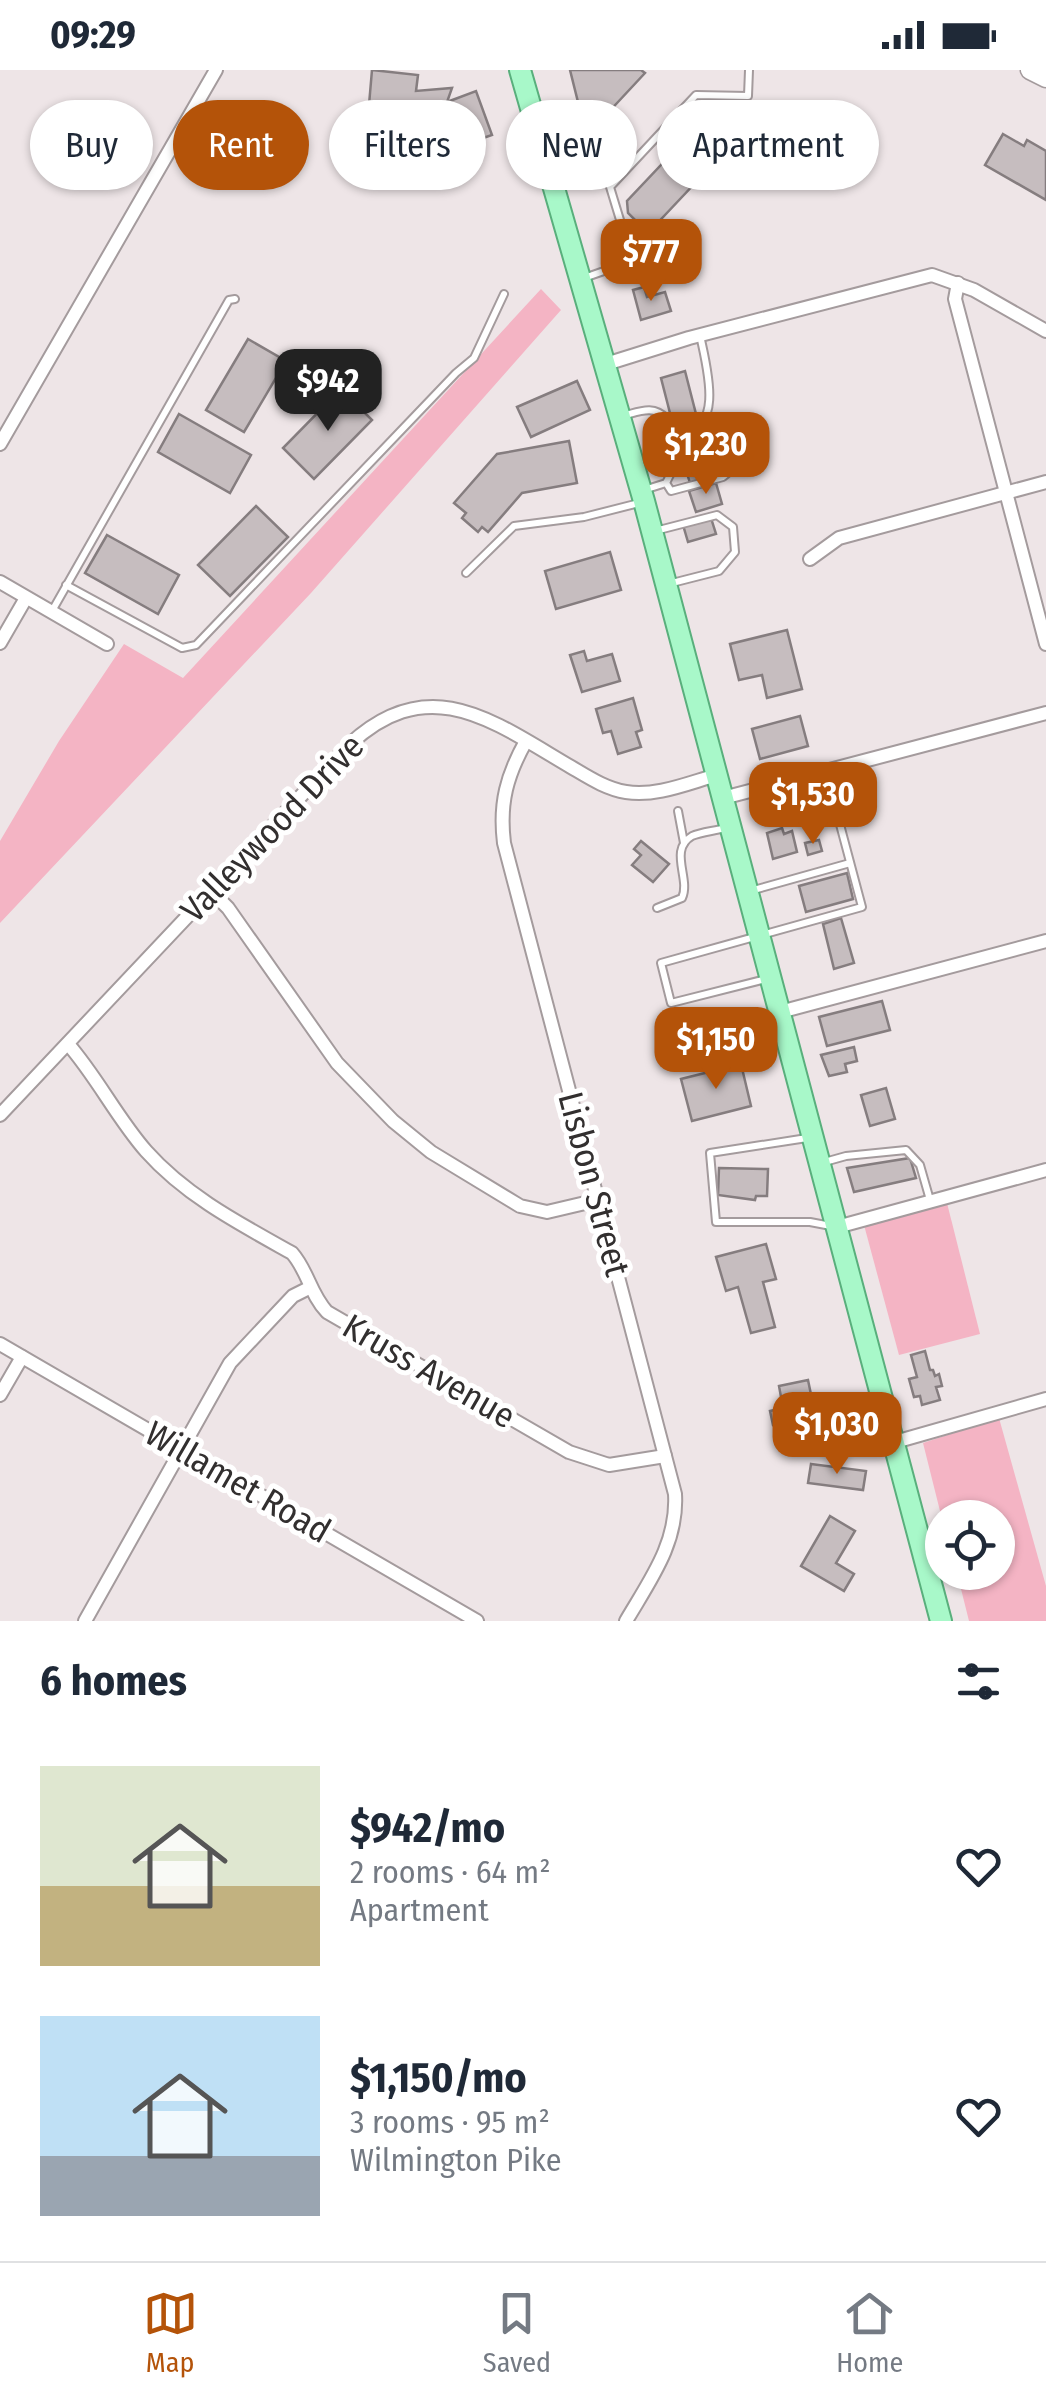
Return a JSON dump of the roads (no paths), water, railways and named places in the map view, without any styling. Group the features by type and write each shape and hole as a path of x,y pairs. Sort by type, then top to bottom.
{"main road":[{"path":"510,70 528,96"},
{"path":"520,70 621,416 941,1621"},
{"path":"528,96 532,70"},
{"path":"1030,70 1046,78"}],"street":[{"path":"0,444 216,70"},
{"path":"606,364 918,277 932,276 958,283 1046,331"},
{"path":"958,283 955,299 1046,644"},
{"path":"810,558 839,538 1046,482"},
{"path":"0,582 108,644"},
{"path":"0,643 26,598"},
{"name":"Valleywood Drive","path":"0,1114 350,744 380,720 401,711 440,706 484,717 593,780 626,792 648,793 716,776"},
{"path":"722,798 1046,713"},
{"name":"Lisbon Street","path":"526,740 512,766 502,802 504,842 674,1494 674,1529 626,1621"},
{"path":"211,891 238,922 336,1063 393,1121 432,1152 520,1206 558,1210 598,1200"},
{"path":"780,1012 1046,941"},
{"name":"Kruss Avenue","path":"68,1044 166,1172 224,1214 292,1253 300,1262 309,1288 327,1312 569,1452 609,1465 664,1456"},
{"path":"837,1227 1046,1170"},
{"path":"85,1621 242,1348 292,1296 309,1288"},
{"name":"Willamet Road","path":"0,1344 477,1621"},
{"path":"0,1395 22,1356"},
{"path":"894,1442 1046,1399"}],"lane":[{"path":"582,279 621,265 631,256 610,187 696,95 748,96 749,70"},
{"path":"66,585 182,648 196,645 474,358 504,294"},
{"path":"51,612 229,300 235,300"},
{"path":"621,416 650,409 682,429 700,424 708,416 707,370 700,335"},
{"path":"466,574 514,526 584,517 642,496 666,483 674,462 712,450 727,459 729,472 723,477 671,491 666,483"},
{"path":"652,532 717,515 733,527 735,552 719,571 666,585"},
{"path":"771,978 672,1003 661,963 862,907 825,770"},
{"path":"678,811 684,844"},
{"path":"658,908 673,904 686,890 680,854 684,844 692,836 731,827"},
{"path":"748,892 850,863"},
{"path":"813,1138 710,1153 716,1222 810,1222 837,1227"},
{"path":"820,1163 846,1156 906,1150 920,1165 930,1200"}]}
